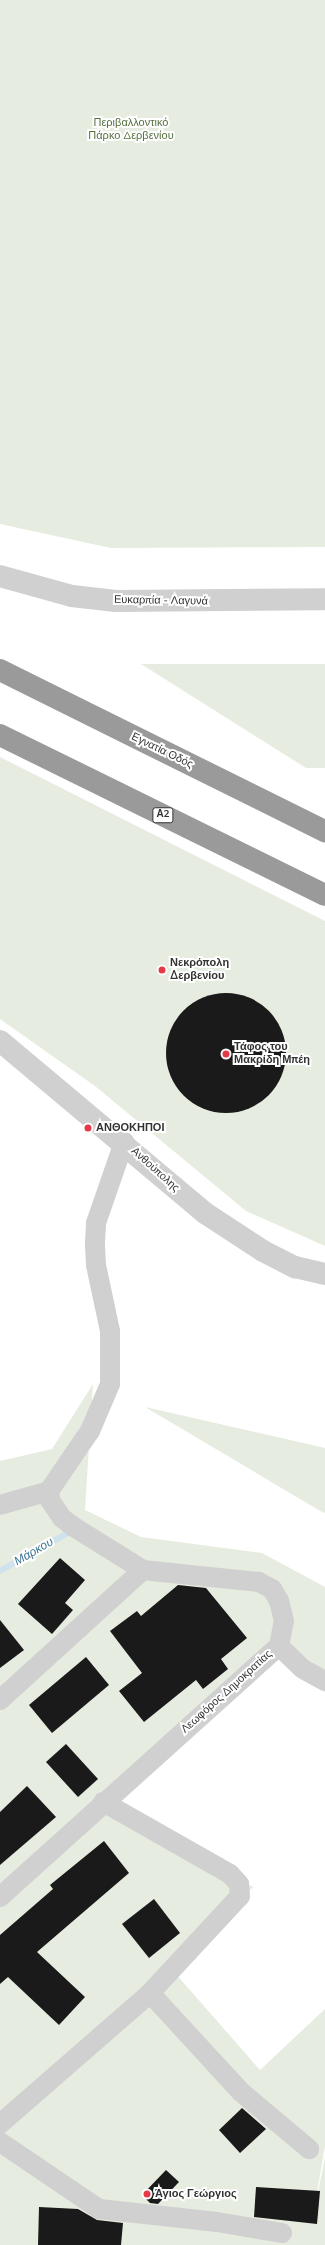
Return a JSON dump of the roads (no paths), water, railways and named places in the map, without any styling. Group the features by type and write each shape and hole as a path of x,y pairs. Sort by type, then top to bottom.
{"highway":[{"name":"Εγνατία Οδός","path":"0,670 325,831"},
{"name":"Α2","path":"0,735 325,895"}],"street":[{"name":"Ευκαρπία - Λαγυνά","path":"0,576 72,596 116,601 325,599"},
{"name":"Ανθούπολης","path":"0,1041 124,1142 205,1213 263,1251 295,1267 325,1274"},
{"path":"0,1505 49,1491 90,1431 110,1384 110,1331 96,1265 96,1223 124,1142"},
{"name":"Λεωφόρος Δημοκρατίας","path":"0,1897 103,1802 279,1646 284,1621 281,1606 272,1589 259,1582 143,1570 62,1518 54,1509 49,1491"},
{"path":"0,1700 143,1570"},
{"path":"279,1646 303,1668 325,1680"},
{"path":"0,2124 150,1992 226,1914 240,1896 239,1884 230,1874 103,1802"},
{"path":"150,1992 241,2092 309,2149"},
{"path":"0,2142 99,2209 217,2222 282,2234"}],"waterway":[{"name":"Μάρκου","path":"0,1571 68,1533"}],"place":[{"name":"Νεκρόπολη Δερβενίου","path":"162,970"},
{"name":"Τάφος του Μακρίδη Μπέη","path":"226,1054"},
{"name":"ΑΝΘΟΚΗΠΟΙ","path":"88,1128"},
{"name":"Άγιος Γεώργιος","path":"147,2194"}],"park label":[{"name":"Περιβαλλοντικό Πάρκο Δερβενίου","path":"131,130"}]}
